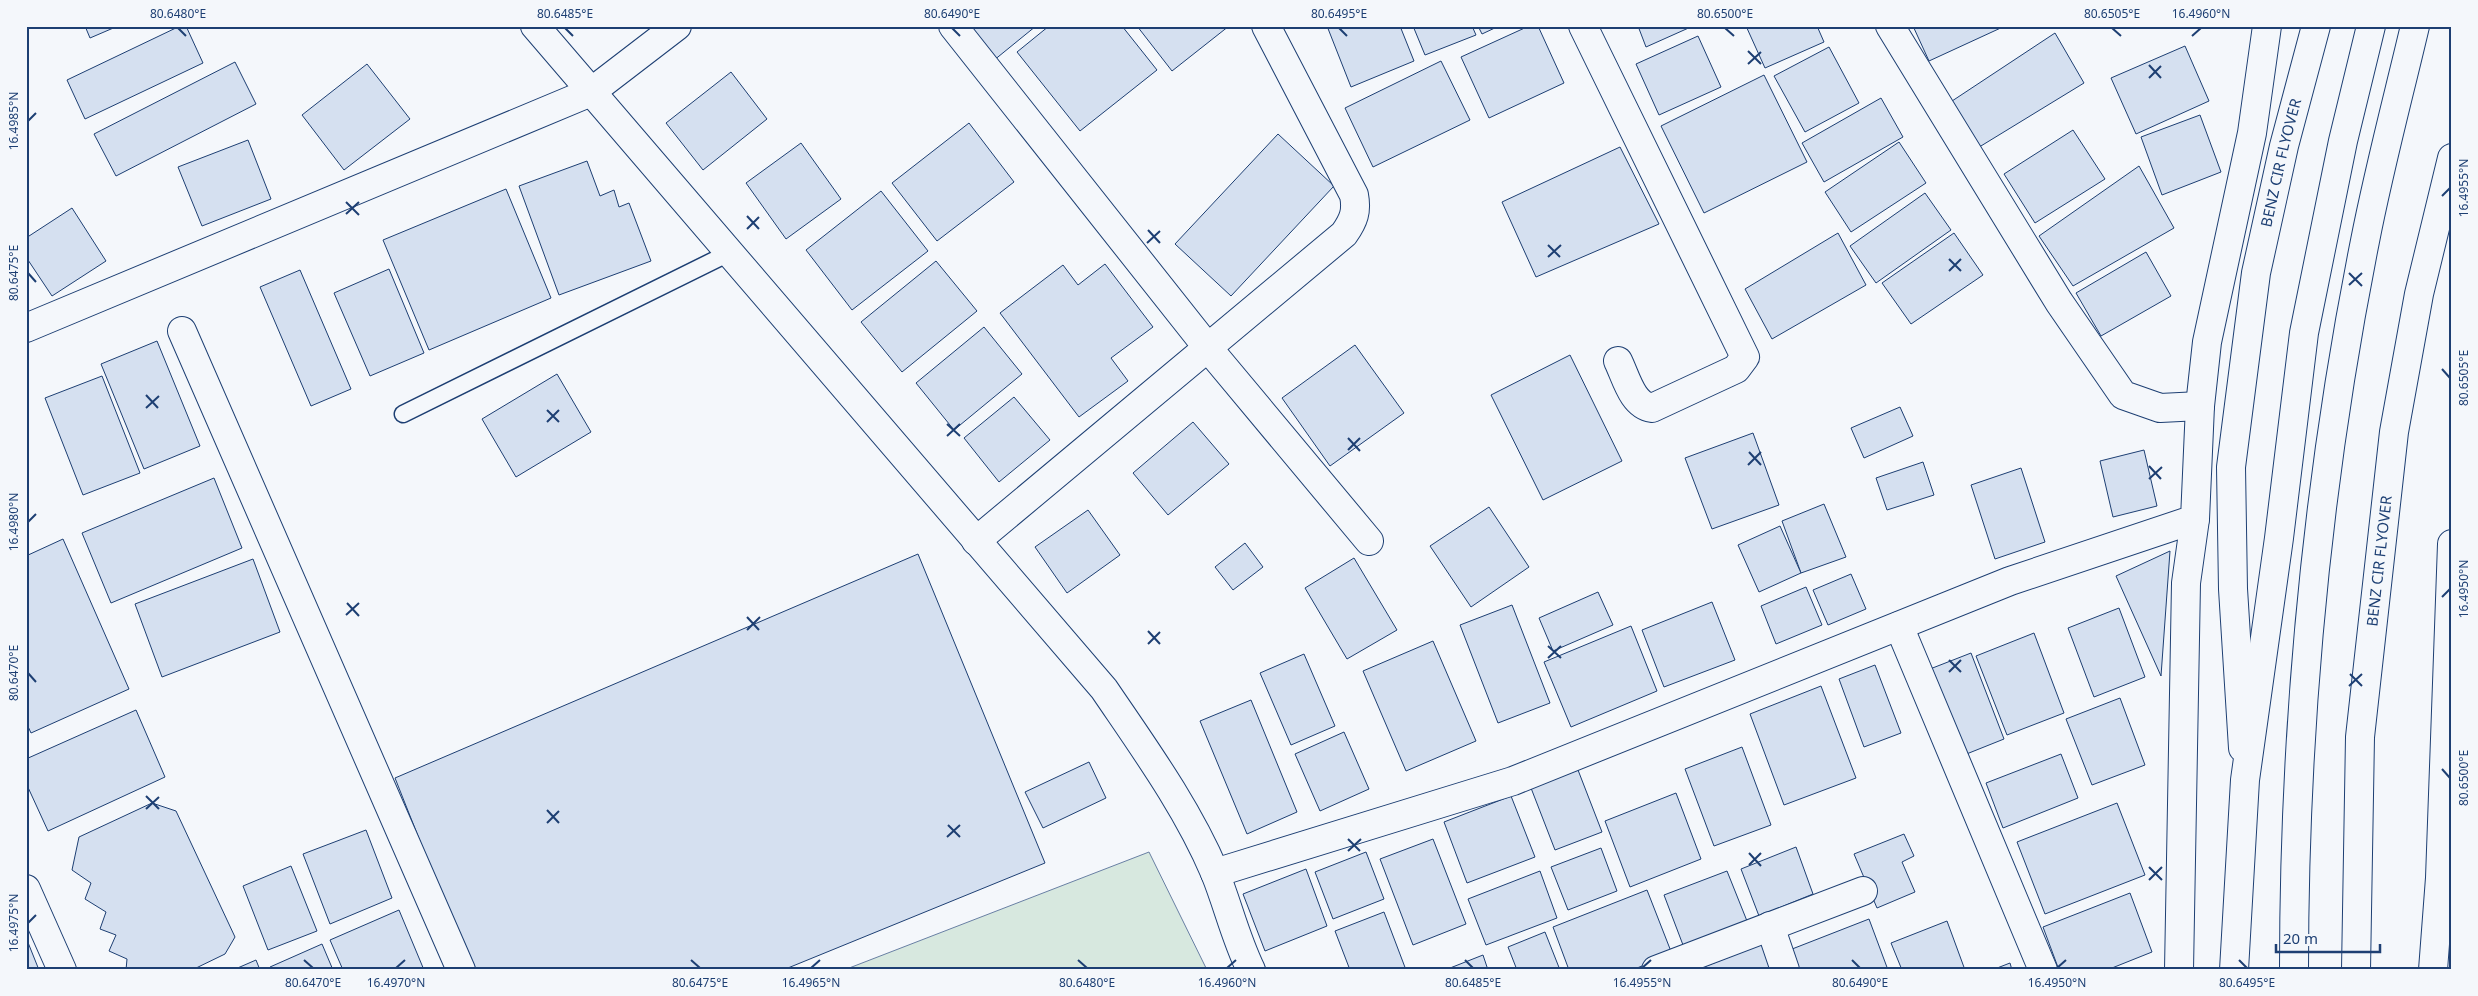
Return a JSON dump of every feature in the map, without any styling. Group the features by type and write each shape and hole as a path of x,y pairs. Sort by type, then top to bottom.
{"main road":[{"path":"535,26 1104,689 1164,776 1215,873 1237,942 1251,970"},
{"path":"26,328 591,92 677,26"},
{"path":"953,26 1208,348 1369,541"},
{"path":"976,541 1344,234 1353,221 1356,208 1354,194 1266,26"},
{"path":"1583,26 1745,357 1736,369 1652,408 1644,406 1637,401 1618,361"},
{"path":"1890,26 2059,302 2123,395 2160,408 2200,406"},
{"path":"2179,970 2186,593 2195,519 2200,406 2206,342 2252,133 2267,26"},
{"name":"BENZ CIR FLYOVER","path":"2245,780 2233,589 2231,467 2256,273 2284,146 2316,26"},
{"path":"2234,970 2245,780 2279,538 2304,333 2343,141 2371,26"},
{"path":"2294,970 2295,844 2307,646 2318,531 2365,240 2415,26"},
{"name":"BENZ CIR FLYOVER","path":"2356,970 2360,737 2394,432 2419,294 2452,158"},
{"path":"182,331 460,970"},
{"path":"1215,873 1513,781 2010,581 2195,519"},
{"path":"2434,970 2446,875 2452,544"},
{"path":"1899,626 2043,970"},
{"path":"26,889 62,970"},
{"path":"1656,970 1863,891"},
{"path":"1770,926 1785,970"}],"lane":[{"path":"403,414 730,253"}],"shaded area":[{"path":"1149,852 1207,970 844,970"}],"building":[{"path":"85,26 118,26 90,38"},
{"path":"180,26 186,26 203,63 85,119 67,80"},
{"path":"965,26 1036,26 993,61"},
{"path":"1049,26 1122,26 1157,70 1080,131 1017,52"},
{"path":"1137,26 1229,26 1172,71"},
{"path":"1327,26 1400,26 1414,61 1351,87"},
{"path":"1413,26 1472,26 1476,35 1425,55"},
{"path":"1478,26 1499,26 1482,34"},
{"path":"1529,26 1538,26 1564,83 1489,118 1461,57"},
{"path":"1638,26 1693,26 1646,47"},
{"path":"1746,26 1817,26 1824,42 1765,68"},
{"path":"1913,26 2005,26 1929,61"},
{"path":"2055,33 2084,83 1976,149 1946,105"},
{"path":"1698,36 1721,87 1659,115 1636,64"},
{"path":"2185,46 2209,101 2136,134 2111,78"},
{"path":"1829,47 1859,103 1805,132 1774,76"},
{"path":"1441,61 1470,120 1373,167 1345,108"},
{"path":"235,62 256,104 116,176 94,134"},
{"path":"367,64 410,119 344,170 302,115"},
{"path":"731,72 767,119 703,170 666,123"},
{"path":"1764,75 1807,162 1704,213 1661,126"},
{"path":"1881,98 1903,137 1824,182 1802,143"},
{"path":"2200,115 2221,172 2162,195 2141,137"},
{"path":"969,123 1014,182 937,241 892,183"},
{"path":"2073,130 2105,179 2035,223 2004,174"},
{"path":"1278,134 1334,186 1231,296 1175,244"},
{"path":"248,140 271,199 202,226 178,167"},
{"path":"1899,142 1926,183 1851,232 1825,192"},
{"path":"801,143 841,199 786,239 746,183"},
{"path":"1620,147 1659,224 1536,277 1502,202"},
{"path":"587,161 600,196 614,190 619,207 629,203 651,261 559,295 519,186"},
{"path":"2139,166 2174,228 2073,286 2039,236"},
{"path":"506,189 551,298 429,350 383,240"},
{"path":"881,191 928,251 852,310 806,250"},
{"path":"1925,193 1951,230 1876,283 1850,246"},
{"path":"72,208 106,261 52,296 26,257 26,238"},
{"path":"1838,233 1866,285 1772,339 1745,289"},
{"path":"1954,233 1983,275 1911,324 1882,283"},
{"path":"2146,252 2171,296 2101,336 2076,293"},
{"path":"936,261 977,311 902,372 861,322"},
{"path":"1105,264 1153,327 1111,358 1128,381 1079,417 1000,313 1063,265 1078,285"},
{"path":"389,269 424,353 370,376 334,293"},
{"path":"300,270 351,389 311,406 260,287"},
{"path":"984,327 1022,374 954,430 916,383"},
{"path":"157,341 200,446 144,469 101,364"},
{"path":"1355,345 1404,413 1330,466 1282,398"},
{"path":"1570,355 1622,461 1543,500 1491,395"},
{"path":"557,374 591,432 516,477 482,419"},
{"path":"102,376 140,473 83,495 45,398"},
{"path":"1014,397 1050,440 999,482 964,438"},
{"path":"1900,407 1913,436 1864,458 1851,428"},
{"path":"1193,422 1229,464 1168,515 1133,473"},
{"path":"1753,433 1779,505 1712,529 1685,458"},
{"path":"2144,450 2157,506 2113,517 2100,461"},
{"path":"1923,462 1934,495 1887,510 1876,478"},
{"path":"2021,468 2045,542 1995,559 1971,485"},
{"path":"214,478 242,548 111,603 82,533"},
{"path":"1824,504 1846,557 1801,573 1782,521"},
{"path":"1489,507 1529,567 1471,607 1430,546"},
{"path":"1088,510 1120,555 1067,593 1035,547"},
{"path":"1780,526 1801,573 1759,592 1738,545"},
{"path":"63,539 129,689 31,733 26,722 26,556"},
{"path":"1245,543 1263,567 1233,590 1215,567"},
{"path":"2170,551 2161,676 2116,576"},
{"path":"918,554 1045,863 783,970 471,970 395,778"},
{"path":"1354,558 1397,630 1347,659 1305,588"},
{"path":"253,559 280,632 162,677 135,604"},
{"path":"1851,574 1866,609 1828,625 1813,590"},
{"path":"1806,587 1822,625 1776,644 1761,606"},
{"path":"1598,592 1613,625 1553,651 1539,618"},
{"path":"1712,602 1735,660 1664,687 1642,630"},
{"path":"1512,605 1550,703 1498,723 1460,625"},
{"path":"2119,608 2145,677 2094,697 2068,628"},
{"path":"1631,626 1657,691 1571,727 1544,662"},
{"path":"2034,633 2064,713 2007,735 1976,656"},
{"path":"1433,641 1476,741 1406,771 1363,671"},
{"path":"1971,653 2004,739 1964,755 1930,669"},
{"path":"1304,654 1335,726 1291,745 1260,673"},
{"path":"1875,665 1901,733 1864,747 1839,679"},
{"path":"1821,686 1856,778 1784,805 1750,714"},
{"path":"2120,698 2145,765 2092,785 2066,719"},
{"path":"1251,700 1297,812 1247,834 1200,721"},
{"path":"136,710 165,777 48,831 26,783 26,759"},
{"path":"1344,732 1369,789 1320,811 1295,754"},
{"path":"1742,747 1771,825 1714,846 1685,769"},
{"path":"2061,754 2078,798 2003,828 1986,783"},
{"path":"1089,762 1106,798 1043,828 1025,792"},
{"path":"1578,770 1602,832 1555,850 1531,788"},
{"path":"1676,793 1701,859 1630,887 1605,821"},
{"path":"1511,796 1535,857 1467,883 1444,822"},
{"path":"152,803 176,811 235,937 225,954 192,970 126,970 127,959 109,951 116,935 100,929 106,912 85,899 91,883 72,870 79,837"},
{"path":"2117,803 2145,875 2045,914 2017,842"},
{"path":"366,830 392,898 330,924 303,854"},
{"path":"1904,834 1914,856 1902,862 1915,892 1877,908 1854,854"},
{"path":"1433,839 1466,924 1413,945 1380,859"},
{"path":"1796,847 1813,894 1759,916 1741,869"},
{"path":"1601,848 1617,891 1568,910 1551,867"},
{"path":"1366,852 1384,899 1333,919 1315,872"},
{"path":"291,866 317,931 268,950 243,886"},
{"path":"1306,869 1327,926 1265,951 1243,894"},
{"path":"1540,871 1557,918 1486,945 1468,899"},
{"path":"1727,871 1747,921 1683,945 1664,895"},
{"path":"1647,890 1672,954 1632,970 1569,970 1553,927"},
{"path":"2130,893 2152,952 2107,970 2059,970 2043,927"},
{"path":"399,910 424,970 343,970 330,940"},
{"path":"1384,912 1406,970 1350,970 1335,931"},
{"path":"1869,919 1888,970 1794,970 1787,951"},
{"path":"1947,921 1965,970 1902,970 1891,943"},
{"path":"1545,932 1560,970 1517,970 1508,947"},
{"path":"27,940 39,970 26,970"},
{"path":"1767,942 1778,970 1696,970"},
{"path":"322,944 333,970 271,970 270,967"},
{"path":"1483,955 1488,970 1445,970"},
{"path":"256,960 260,970 233,970"},
{"path":"2010,963 2012,970 1992,970"}]}
